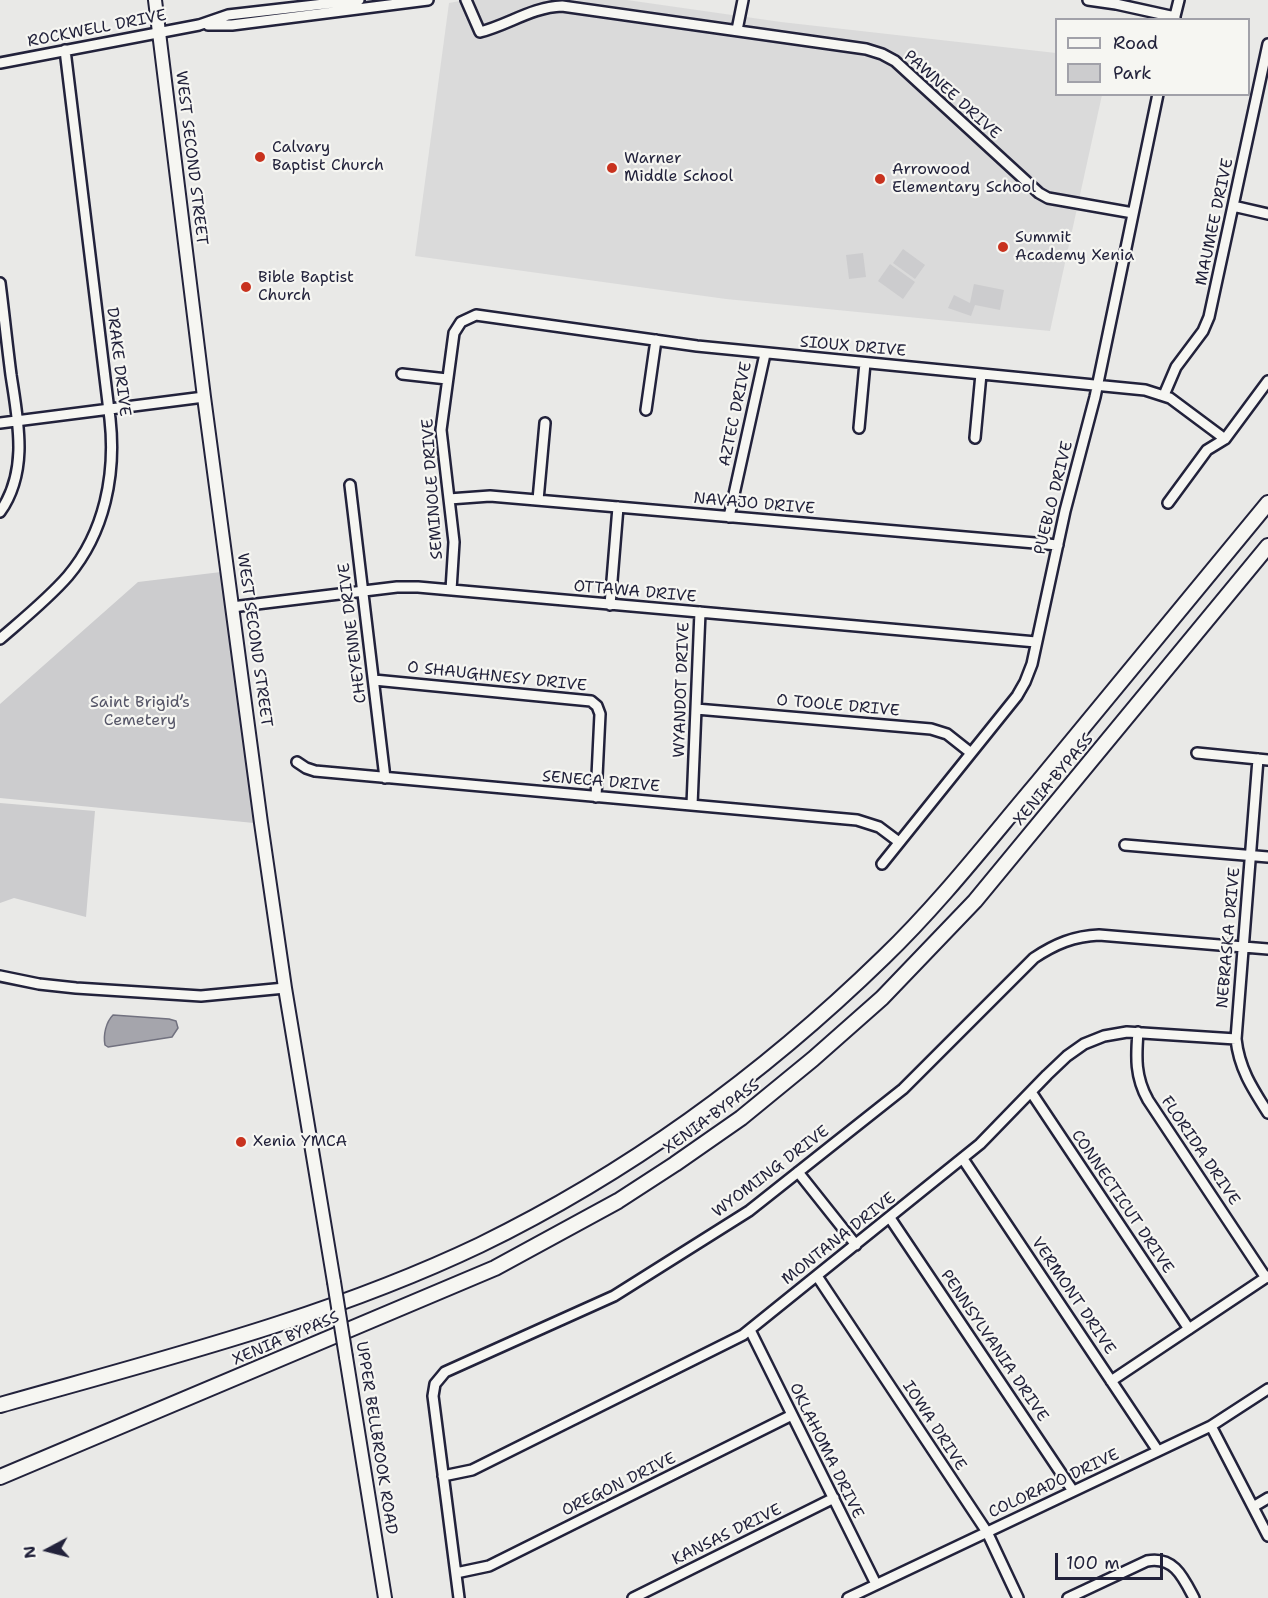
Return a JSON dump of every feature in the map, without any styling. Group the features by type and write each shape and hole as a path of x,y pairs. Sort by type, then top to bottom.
{"highway":[{"path":"1154,641 1268,494"},
{"name":"XENIA BYPASS","path":"0,1405 295,1320 380,1288 442,1262 524,1222 644,1152 686,1124 758,1070 885,956 988,843 1268,502"},
{"name":"XENIA BYPASS","path":"0,1477 495,1268 618,1201 727,1128 843,1034 925,954 981,895 1268,546"},
{"path":"1244,576 1268,552"}],"main road":[{"name":"WEST SECOND STREET","path":"155,0 204,397 285,988 334,1282"},
{"name":"UPPER BELLBROOK ROAD","path":"334,1282 385,1598"}],"street":[{"name":"ROCKWELL DRIVE","path":"0,63 199,25 228,15 359,0"},
{"name":"ROCKWELL DRIVE","path":"199,25 232,25 428,0"},
{"name":"PAWNEE DRIVE","path":"466,0 480,32 496,28 532,11 548,6 562,6 866,49 882,54 895,61 1039,193 1048,198 1133,213"},
{"path":"737,30 743,0"},
{"path":"1088,0 1109,2 1174,18 1179,0"},
{"name":"MAUMEE DRIVE","path":"1164,395 1176,367 1203,331 1209,317 1268,44"},
{"name":"DRAKE DRIVE","path":"0,639 46,599 69,575 87,549 106,501 112,471 109,409 65,50"},
{"name":"PUEBLO DRIVE","path":"882,864 1021,689 1029,672 1097,385 1158,96"},
{"path":"1233,206 1268,214"},
{"path":"0,284 20,448 18,469 11,494 0,512"},
{"name":"SIOUX DRIVE","path":"465,319 476,315 765,354 1145,390 1164,395 1225,439"},
{"name":"SEMINOLE DRIVE","path":"451,590 454,551 441,430 454,333 465,319"},
{"path":"646,410 656,340"},
{"name":"AZTEC DRIVE","path":"729,517 765,354"},
{"path":"859,428 865,363"},
{"path":"402,374 447,379"},
{"path":"975,438 981,374"},
{"path":"1167,503 1207,450 1225,439 1268,381"},
{"path":"0,423 204,397"},
{"path":"538,500 545,423"},
{"name":"CHEYENNE DRIVE","path":"350,485 385,778"},
{"name":"NAVAJO DRIVE","path":"449,499 490,496 1058,545"},
{"path":"610,605 618,507"},
{"name":"OTTAWA DRIVE","path":"232,607 410,586 1036,642"},
{"name":"WYANDOT DRIVE","path":"692,805 700,612"},
{"name":"O SHAUGHNESY DRIVE","path":"374,680 591,701 597,706 600,714 596,797"},
{"name":"O TOOLE DRIVE","path":"696,709 931,729 947,734 972,753"},
{"path":"1197,753 1263,759"},
{"name":"NEBRASKA DRIVE","path":"1263,759 1251,855 1236,1039 1243,1071 1268,1113"},
{"name":"SENECA DRIVE","path":"297,762 315,771 857,820 879,827 899,842"},
{"path":"1125,845 1268,857"},
{"name":"WYOMING DRIVE","path":"459,1598 433,1396 435,1384 445,1372 614,1296 749,1211 903,1089 1034,958 1052,946 1075,938 1099,935 1268,949"},
{"path":"0,976 39,984 76,988 201,996 285,988"},
{"name":"MONTANA DRIVE","path":"443,1476 472,1470 750,1330 963,1159 1067,1056 1084,1044 1104,1036 1138,1032 1236,1039"},
{"name":"FLORIDA DRIVE","path":"1138,1032 1137,1073 1144,1094 1267,1277"},
{"name":"CONNECTICUT DRIVE","path":"1031,1092 1189,1329"},
{"name":"VERMONT DRIVE","path":"963,1159 1158,1451"},
{"path":"798,1172 856,1245"},
{"name":"PENNSYLVANIA DRIVE","path":"890,1218 1073,1491"},
{"name":"IOWA DRIVE","path":"817,1276 987,1532 1018,1598"},
{"path":"1111,1381 1267,1277"},
{"name":"OKLAHOMA DRIVE","path":"750,1330 876,1584"},
{"name":"COLORADO DRIVE","path":"848,1598 1211,1426 1268,1389"},
{"name":"OREGON DRIVE","path":"456,1573 489,1566 792,1415"},
{"path":"1211,1426 1268,1536"},
{"name":"KANSAS DRIVE","path":"633,1598 834,1498"},
{"path":"1253,1507 1268,1498"},
{"path":"1068,1598 1147,1561 1164,1561 1171,1564 1181,1573 1194,1598"}],"shaded area":[{"path":"465,0 627,0 781,22 1055,53 1055,96 1102,96 1050,331 726,299 415,256 449,3"},
{"path":"113,1015 169,1019 176,1021 178,1028 172,1037 108,1047 104,1041 105,1033"}],"green space":[{"path":"903,249 925,265 915,279 893,263"},
{"path":"863,253 866,277 849,279 846,255"},
{"path":"890,264 915,282 903,299 878,281"},
{"path":"974,284 1004,290 1000,310 975,305 971,316 948,308 954,295 970,303"},
{"name":"Saint Brigid’s Cemetery","path":"221,572 240,701 254,823 0,798 0,704 138,582"},
{"path":"0,803 95,811 86,917 14,898 0,903"}],"place":[{"name":"Calvary Baptist Church","path":"260,157"},
{"name":"Warner Middle School","path":"612,168"},
{"name":"Arrowood Elementary School","path":"880,179"},
{"name":"Summit Academy Xenia","path":"1003,247"},
{"name":"Bible Baptist Church","path":"246,287"},
{"name":"Xenia YMCA","path":"241,1142"}]}
